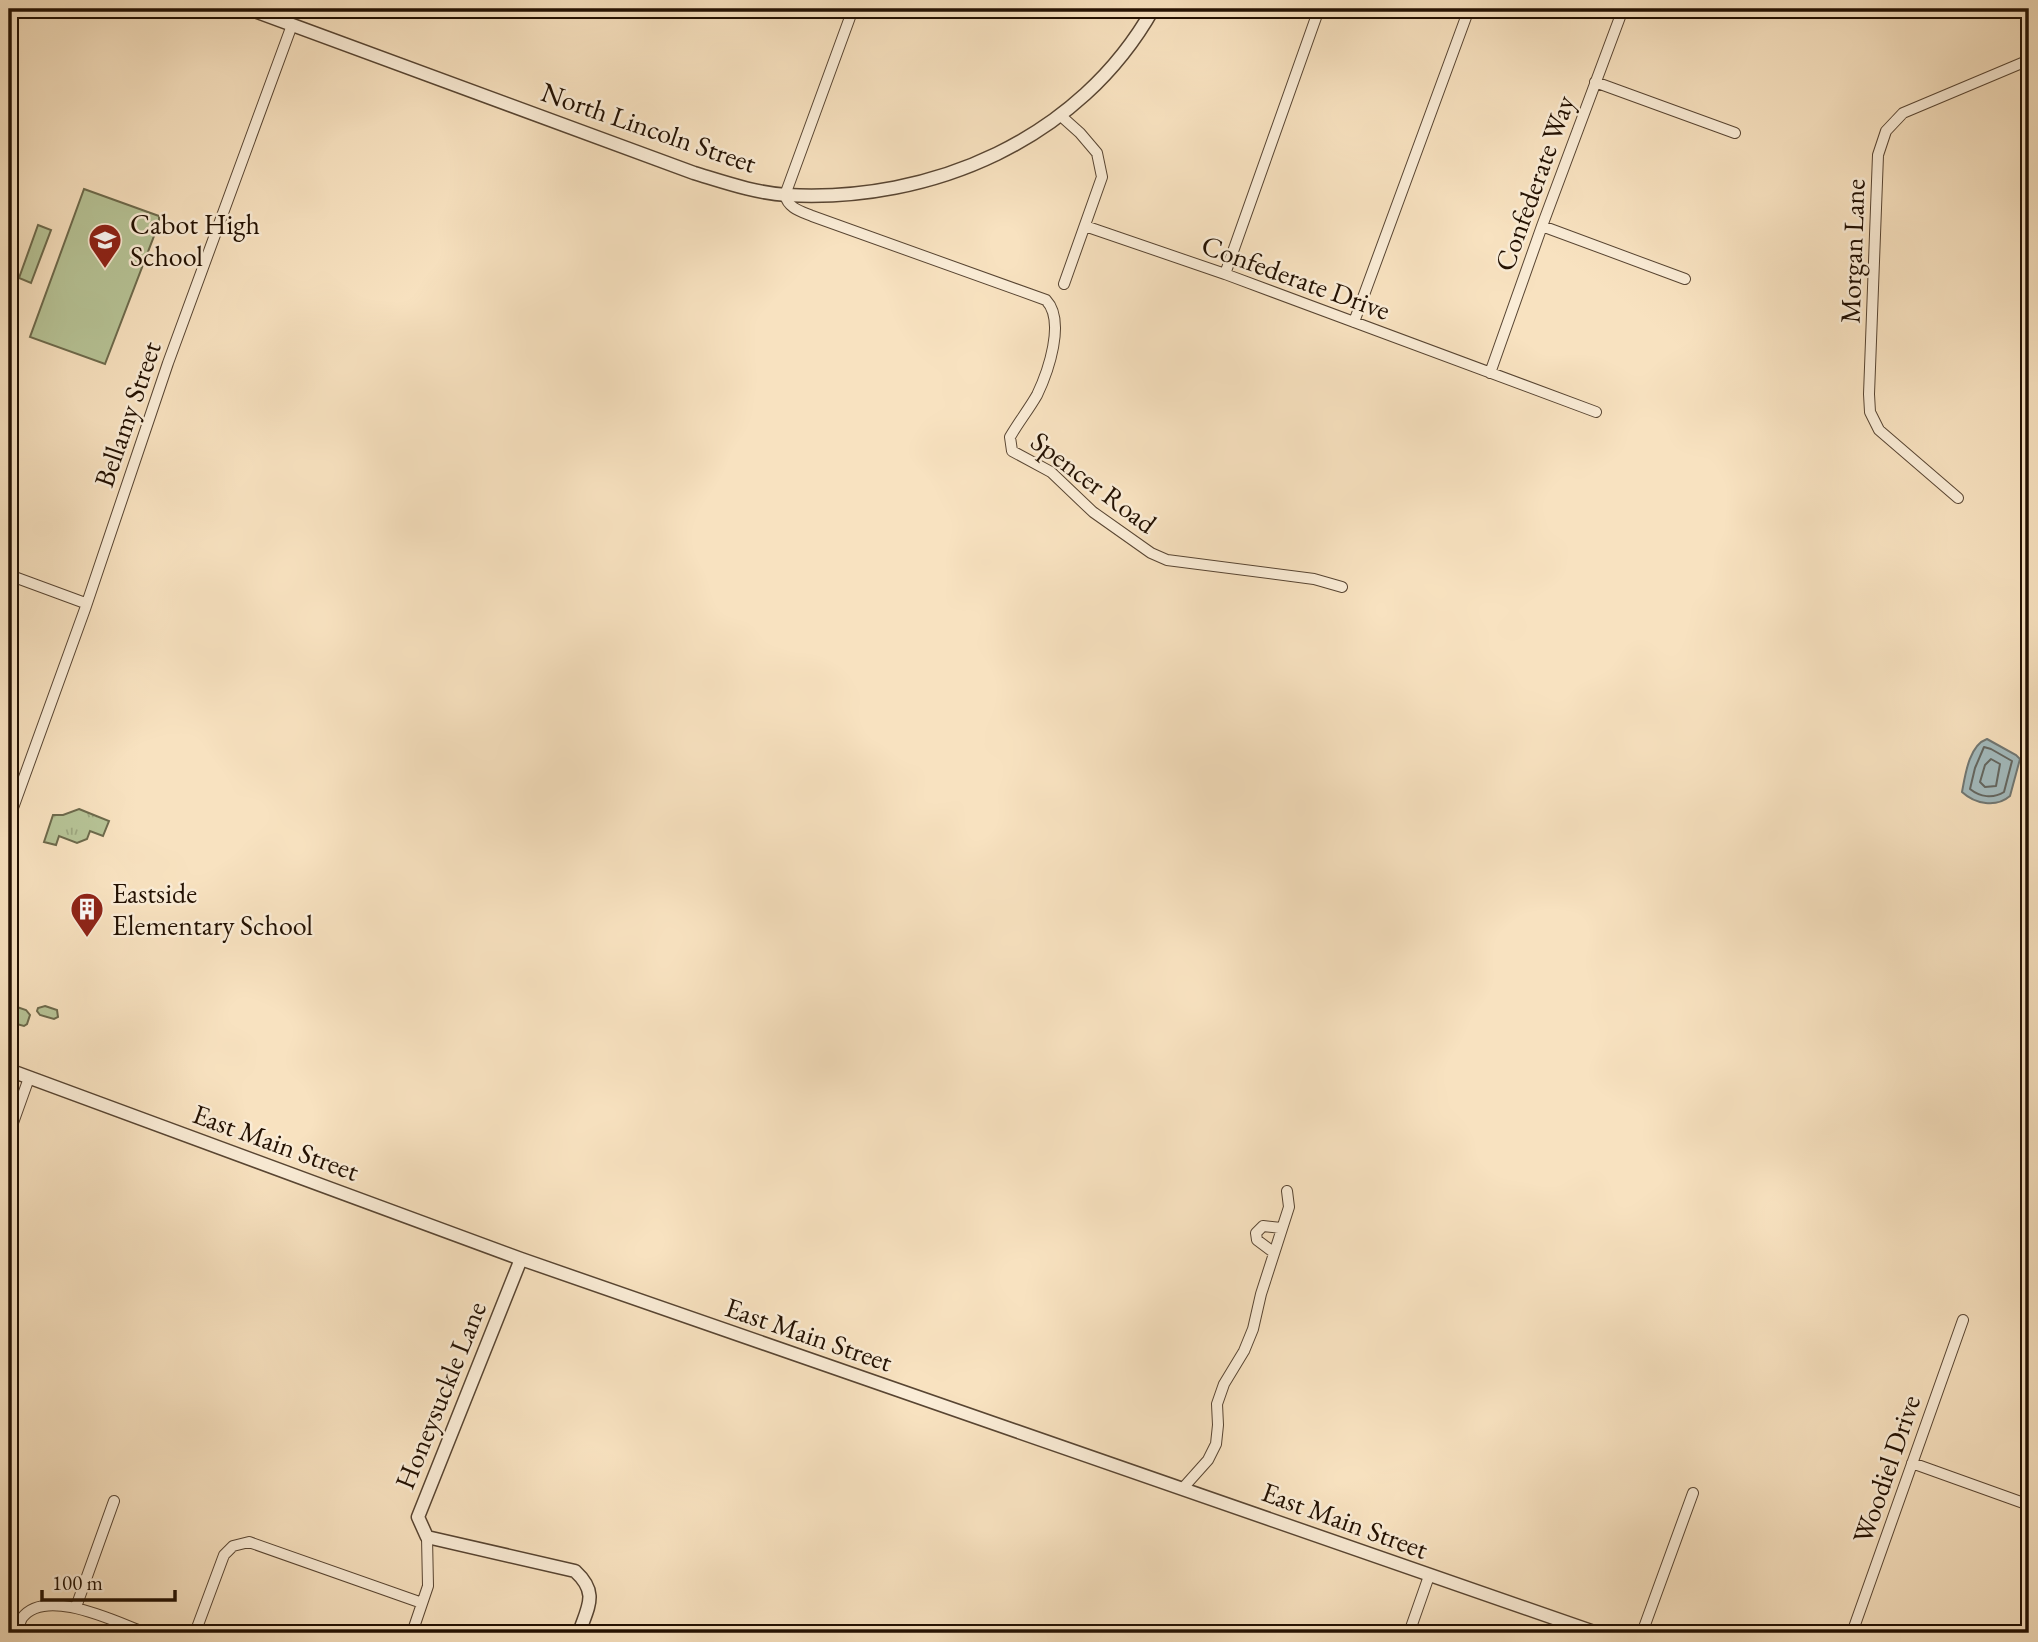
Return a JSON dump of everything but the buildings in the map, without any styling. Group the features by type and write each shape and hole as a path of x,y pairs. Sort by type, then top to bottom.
{"street":[{"name":"North Lincoln Street","path":"252,9 694,173 740,187 785,195 872,193 925,182 988,159 1061,116 1126,50 1153,9"},
{"path":"785,195 853,9"},
{"path":"1225,274 1319,9"},
{"path":"1354,322 1469,9"},
{"name":"Confederate Way","path":"1490,373 1623,9"},
{"name":"Bellamy Street","path":"9,819 168,363 292,25"},
{"name":"Morgan Lane","path":"1958,498 1879,430 1870,411 1878,155 1886,131 1903,113 2029,60"},
{"path":"1595,82 1735,133"},
{"path":"1061,116 1097,153 1102,177 1064,284"},
{"name":"Spencer Road","path":"785,195 786,201 793,208 812,216 1046,300 1051,305 1056,325 1049,362 1036,396 1010,437 1012,451 1051,472 1093,512 1151,553 1181,564 1300,577 1342,587"},
{"name":"Confederate Drive","path":"1085,226 1225,274 1596,412"},
{"path":"1542,226 1685,279"},
{"path":"9,575 85,603"},
{"name":"East Main Street","path":"9,1070 521,1259 1597,1633"},
{"path":"9,1133 29,1078"},
{"path":"1183,1488 1208,1460 1216,1444 1217,1405 1224,1384 1244,1352 1253,1329 1273,1252 1289,1208 1287,1191"},
{"path":"1273,1252 1257,1240 1256,1233 1263,1226 1281,1228"},
{"name":"Honeysuckle Lane","path":"427,1537 418,1517 521,1259"},
{"name":"Woodiel Drive","path":"1852,1633 1963,1320"},
{"path":"1912,1463 2029,1505"},
{"path":"1642,1633 1693,1493"},
{"path":"76,1607 114,1501"},
{"path":"412,1633 428,1586 427,1537 575,1571 586,1581 591,1596 579,1633"},
{"path":"195,1633 224,1555 233,1546 249,1542 422,1603"},
{"path":"1409,1633 1429,1576"},
{"path":"16,1633 23,1617 35,1609 53,1604 76,1607 146,1633"}],"green space":[{"path":"84,189 159,216 159,223 105,364 30,337"},
{"path":"38,225 51,230 31,283 19,278"},
{"path":"79,809 109,821 103,836 90,831 87,839 77,843 59,836 56,845 44,842 53,815 63,815"},
{"path":"14,1006 26,1010 30,1015 24,1026 9,1022"},
{"path":"45,1006 57,1010 58,1017 54,1019 40,1015 38,1008"}],"water":[{"path":"1987,739 2020,759 2010,796 1992,803 1979,802 1962,792 1972,754 1981,742"}],"place":[{"name":"Cabot High School","path":"105,270"},
{"name":"Eastside Elementary School","path":"87,939"}]}
